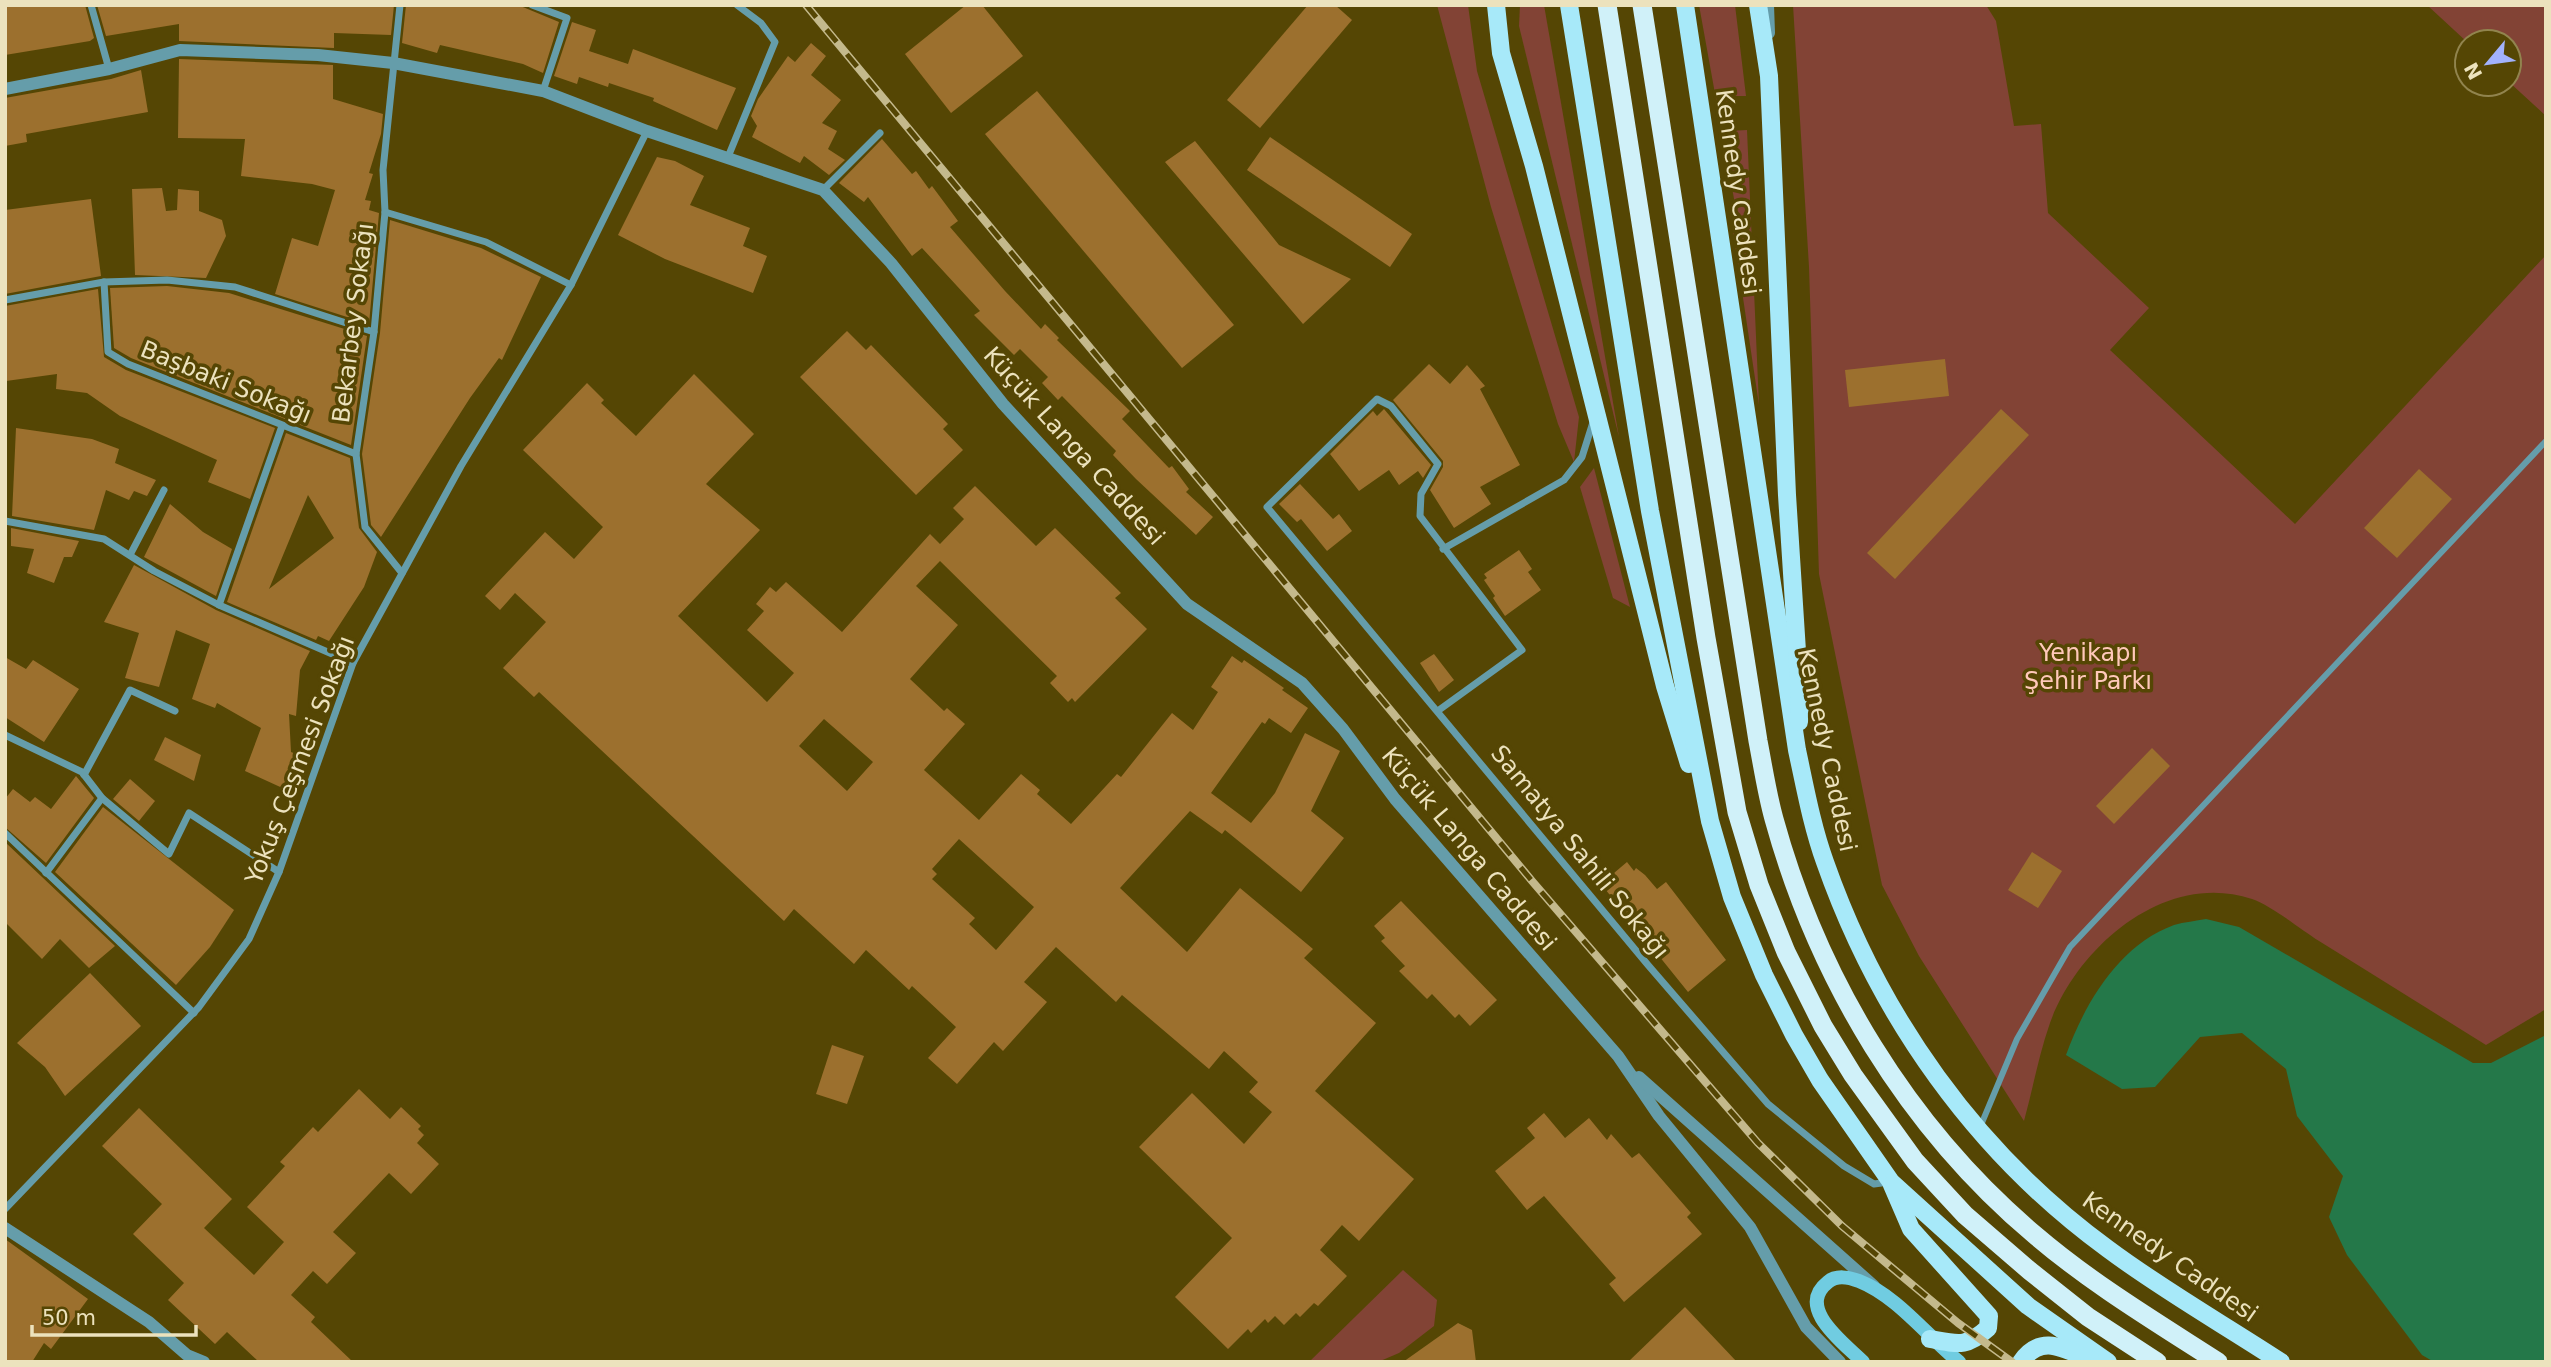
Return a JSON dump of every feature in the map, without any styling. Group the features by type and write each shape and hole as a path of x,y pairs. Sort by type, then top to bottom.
{"highway":[{"path":"1607,5 1706,638 1737,812 1759,885 1786,952 1823,1026 1853,1075 1915,1161 1965,1215 2011,1256 2088,1317 2157,1362"},
{"path":"1642,5 1758,741 1773,817 1804,909 1845,1000 1866,1036 1948,1149 2035,1236 2126,1302 2218,1362"}],"main road":[{"path":"1496,5 1501,53 1534,166 1665,686 1732,897 1764,975 1820,1080 1891,1182 2018,1297 2108,1362"},
{"path":"1569,5 1650,512 1710,821"},
{"name":"Kennedy Caddesi","path":"1685,5 1797,750 1825,861 1853,935 1888,1003 1930,1067 1978,1131 2048,1199 2108,1249 2281,1362"},
{"path":"1758,5 1769,76 1787,495 1800,698 1797,750"},
{"path":"1891,1182 1899,1208 1910,1229 1989,1316 1988,1328 1972,1342 1957,1344 1930,1339"},
{"path":"1863,1362 1828,1327 1816,1309 1816,1295 1829,1281 1840,1277 1858,1280 1885,1295 1930,1339 1959,1362"},
{"path":"2021,1362 2032,1347 2042,1344 2094,1362"}],"street":[{"path":"91,5 109,69"},
{"name":"Bekarbey Sokağı","path":"400,5 383,170 385,212 374,332 356,454 365,527 402,573"},
{"path":"532,5 567,18 543,91"},
{"path":"728,157 775,42 761,23 737,5"},
{"path":"1768,5 1769,76"},
{"name":"Küçük Langa Caddesi","path":"5,89 109,69 180,50 318,55 393,63 543,91 647,131 822,190 891,263 1003,404 1187,604 1302,683 1343,729 1395,799 1618,1056 1659,1116 1750,1227 1806,1327 1840,1362"},
{"name":"Yokuş Çeşmesi Sokağı","path":"5,1209 194,1013 249,939 279,872 353,663 461,466 571,285 647,131"},
{"path":"822,190 880,133"},
{"path":"385,212 486,242 571,285"},
{"path":"5,300 104,282 167,280 235,287 374,332"},
{"name":"Başbaki Sokağı","path":"104,282 108,352 128,364 356,454"},
{"name":"Samatya Sahili Sokağı","path":"1443,549 1420,516 1421,495 1438,464 1391,406 1377,399 1267,507 1439,710 1648,965 1768,1104 1844,1166 1874,1184 1891,1182"},
{"path":"1439,710 1522,650 1443,549 1564,480 1582,457 1595,415"},
{"path":"219,605 282,426"},
{"path":"1978,1131 2017,1039 2070,947 2546,442"},
{"path":"131,555 164,490"},
{"path":"5,521 104,539 219,605 353,663"},
{"path":"84,775 130,690 175,712"},
{"path":"5,735 25,742 84,775 102,798 169,854 189,813 279,872"},
{"path":"46,873 102,798"},
{"path":"5,833 194,1013"},
{"path":"1618,1056 1885,1295"},
{"path":"5,1228 149,1322 186,1359 204,1362"}],"green space":[{"path":"1437,5 1468,5 1477,71 1579,417 1574,462 1558,424 1491,207"},
{"path":"1520,5 1544,5 1619,437 1519,26"},
{"path":"1699,5 1735,5 1746,96 1727,96 1730,131 1747,130 1759,405 1732,224 1738,221"},
{"name":"Yenikapı Şehir Parkı","path":"1793,5 1986,5 1996,21 2014,126 2041,124 2048,213 2149,308 2110,350 2295,524 2546,255 2546,1009 2486,1045 2260,902 2220,893 2188,895 2158,905 2129,921 2104,942 2081,967 2063,994 2050,1023 2024,1121 1919,956 1882,885 1819,574 1809,267"},
{"path":"2427,5 2546,5 2546,116 2523,95 2523,28 2453,29"},
{"path":"1594,468 1630,607 1613,598 1580,487"},
{"path":"1403,1270 1437,1300 1434,1326 1399,1353 1378,1362 1309,1362"}],"shaded area":[{"path":"2206,919 2239,927 2473,1063 2491,1063 2546,1035 2546,1362 2434,1362 2422,1355 2347,1255 2329,1217 2343,1176 2297,1116 2286,1069 2242,1033 2200,1037 2155,1087 2122,1089 2066,1055 2094,996 2121,961 2154,934 2174,925"}],"building":[{"path":"5,5 85,5 94,38 90,41 5,55"},
{"path":"97,5 394,5 391,35 334,33 334,48 179,41 179,24 106,36"},
{"path":"406,5 518,5 559,22 543,73 523,64 440,45 437,53 402,43"},
{"path":"966,5 982,5 1023,56 951,113 905,54"},
{"path":"1308,5 1335,5 1352,20 1260,128 1227,100"},
{"path":"572,22 596,30 589,51 628,64 633,49 736,88 717,130 653,101 654,98 609,83 608,87 579,77 577,84 554,76"},
{"path":"811,43 826,56 811,75 841,100 822,123 837,131 828,149 845,160 829,175 804,156 800,163 752,137 757,126 751,116 758,99 788,56 795,62"},
{"path":"179,59 333,65 333,99 383,114 381,134 369,173 373,174 365,200 371,201 369,210 379,213 369,324 275,294 292,238 318,246 335,190 312,184 241,176 245,139 178,138"},
{"path":"141,70 148,112 26,134 27,142 5,146 5,98 111,79"},
{"path":"1037,91 1234,325 1182,368 985,134"},
{"path":"1270,137 1412,234 1390,267 1247,170"},
{"path":"882,139 912,174 916,171 929,189 932,186 958,221 950,227 1005,291 1041,329 1045,324 1059,338 1057,340 1130,411 1122,419 1169,468 1172,466 1189,489 1186,492 1213,517 1196,535 1136,479 1113,455 1116,451 1062,396 1058,400 1042,383 1048,377 1020,349 1014,355 974,315 980,311 922,248 912,256 868,197 864,202 839,183"},
{"path":"1195,141 1279,245 1351,279 1303,324 1165,162"},
{"path":"657,157 675,161 704,176 690,205 750,228 743,246 767,256 753,293 665,259 618,235"},
{"path":"162,188 166,211 177,210 178,189 199,191 199,211 222,220 226,236 206,278 135,275 132,189"},
{"path":"91,199 101,276 5,294 5,210"},
{"path":"390,220 481,248 541,277 502,360 499,358 470,398 381,537 371,525 362,454 380,333"},
{"path":"167,286 229,293 367,336 351,445 131,358 114,348 110,288"},
{"path":"98,289 104,357 126,370 275,428 250,499 208,482 217,460 120,416 87,393 56,389 57,374 6,381 5,306"},
{"path":"847,331 866,350 871,345 948,424 943,429 963,450 916,495 800,377"},
{"path":"1945,359 1949,396 1849,407 1845,370"},
{"path":"1429,364 1450,384 1467,365 1485,386 1480,389 1520,465 1480,487 1491,504 1454,528 1430,490 1443,467 1443,461 1393,400"},
{"path":"694,374 754,434 706,484 760,530 678,616 767,702 794,673 747,630 764,611 756,604 770,587 776,592 786,582 842,632 930,534 940,544 964,519 953,508 975,486 1036,546 1055,528 1121,593 1115,598 1147,629 1075,702 1072,698 1068,702 1050,683 1057,676 940,561 916,586 958,625 910,679 944,711 947,708 965,724 924,770 979,820 1021,774 1040,790 1037,794 1071,824 1117,774 1121,777 1172,713 1193,730 1218,692 1211,687 1232,656 1242,663 1244,660 1308,708 1291,733 1269,718 1265,724 1262,722 1211,793 1251,823 1275,793 1305,733 1340,751 1311,811 1344,838 1301,892 1225,830 1222,834 1190,811 1120,888 1187,952 1240,888 1313,949 1304,958 1376,1023 1315,1091 1414,1179 1359,1241 1342,1225 1320,1250 1347,1276 1318,1306 1314,1303 1300,1317 1296,1313 1284,1325 1275,1316 1268,1323 1265,1319 1251,1333 1248,1329 1228,1349 1175,1297 1232,1238 1139,1147 1192,1093 1244,1144 1272,1112 1249,1092 1258,1082 1224,1051 1209,1069 1122,995 1116,1002 1056,947 1024,982 1047,1002 1003,1051 994,1042 957,1084 928,1058 956,1027 912,986 909,990 866,950 854,964 794,909 784,921 539,692 534,697 503,668 546,622 515,593 500,610 485,596 545,532 574,559 603,527 523,450 587,383 604,400 601,403 636,436","holes":["824,719 873,762 847,791 799,746","959,839 1034,907 996,950 969,924 975,918 932,879 937,874 932,869"]},
{"path":"1384,409 1431,465 1423,478 1418,471 1399,485 1389,470 1359,491 1330,454 1373,411 1377,416"},
{"path":"2001,409 2029,435 1895,579 1867,553"},
{"path":"16,428 92,439 119,449 115,463 156,480 147,496 134,491 129,500 106,490 94,530 12,516"},
{"path":"286,433 350,458 359,528 377,552 364,587 329,641 318,636 316,640 227,602","holes":["308,495 334,538 269,589"]},
{"path":"2419,469 2452,499 2397,558 2364,528"},
{"path":"1300,484 1333,519 1339,514 1352,531 1327,551 1301,519 1297,522 1279,504"},
{"path":"170,504 203,532 232,549 216,596 144,557"},
{"path":"11,528 79,541 72,557 64,557 54,583 27,573 34,549 11,546"},
{"path":"1519,550 1532,569 1528,572 1541,590 1505,616 1484,580 1487,578 1484,574"},
{"path":"134,565 216,610 310,651 300,670 296,716 289,714 291,752 304,757 289,791 245,771 261,728 217,703 215,708 192,699 210,644 176,630 159,687 125,678 139,633 104,622"},
{"path":"1434,654 1454,680 1439,692 1420,663"},
{"path":"5,657 26,669 33,660 79,689 44,742 5,717"},
{"path":"165,737 201,755 194,781 154,760"},
{"path":"2152,748 2170,766 2114,824 2096,806"},
{"path":"76,776 94,798 46,863 5,827 5,799 13,789 30,802 35,797 51,809"},
{"path":"130,779 155,801 139,821 113,799"},
{"path":"103,807 234,910 210,947 176,985 55,872"},
{"path":"5,842 115,946 89,968 60,939 42,959 5,922"},
{"path":"2032,852 2062,871 2038,908 2008,890"},
{"path":"1627,862 1634,871 1636,868 1645,875 1657,889 1666,882 1726,960 1688,992 1601,884"},
{"path":"1401,901 1497,1000 1470,1026 1459,1014 1455,1018 1432,994 1427,999 1399,971 1405,966 1381,941 1385,938 1374,926"},
{"path":"90,973 141,1026 65,1096 45,1067 17,1043"},
{"path":"832,1045 864,1056 847,1104 816,1094"},
{"path":"359,1089 390,1119 401,1107 421,1126 418,1129 424,1135 417,1143 439,1164 411,1194 389,1173 333,1232 356,1253 327,1284 313,1271 291,1295 315,1317 311,1322 353,1362 259,1362 227,1332 215,1344 168,1300 184,1283 133,1234 162,1204 102,1146 139,1108 232,1199 204,1228 254,1275 284,1242 247,1207 285,1166 280,1162 313,1127 318,1132"},
{"path":"1544,1113 1565,1138 1589,1118 1607,1140 1611,1134 1632,1158 1639,1153 1691,1213 1687,1217 1702,1234 1624,1302 1609,1284 1616,1278 1544,1196 1527,1210 1495,1171 1535,1138 1527,1128"},
{"path":"5,1239 88,1299 51,1349 44,1343 32,1362 5,1362"},
{"path":"1685,1307 1737,1362 1628,1362"},
{"path":"1458,1323 1472,1330 1476,1362 1403,1362"}],"railway":[{"path":"806,5 1532,881 1758,1143 1842,1226 1958,1323 2012,1362"}]}
